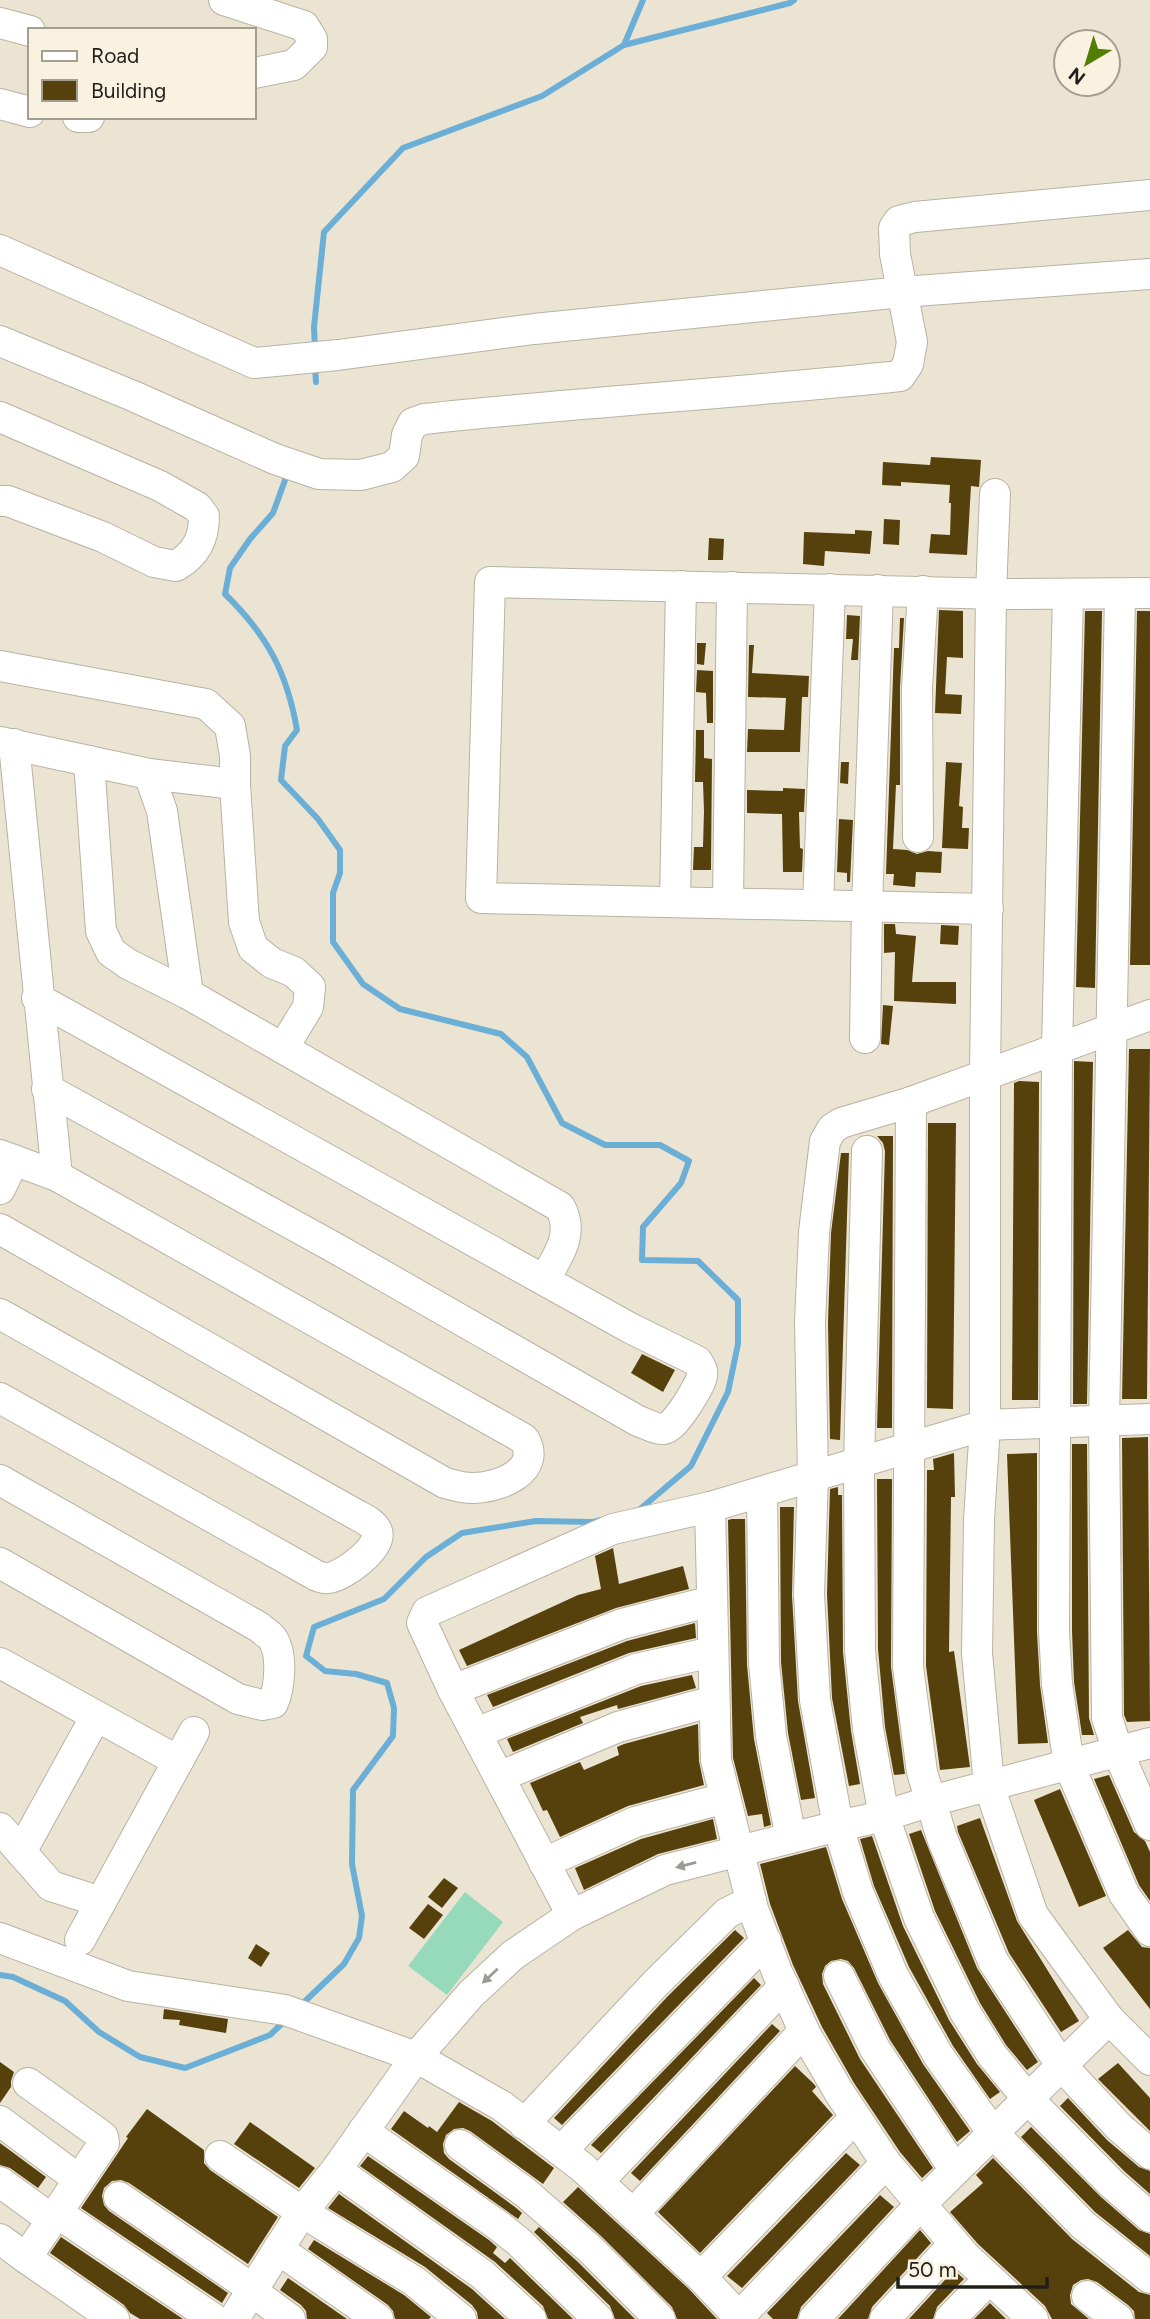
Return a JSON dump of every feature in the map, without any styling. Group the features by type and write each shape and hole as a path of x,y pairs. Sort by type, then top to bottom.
{"street":[{"path":"224,0 304,26 312,39 312,47 294,65 256,73"},
{"path":"0,23 28,30"},
{"path":"0,104 28,111"},
{"path":"0,341 275,459 319,474 361,475 392,467 404,456 407,435 413,423 424,419 769,390 900,376 908,364 912,342 894,228 899,221 915,217 1150,195"},
{"path":"0,250 254,363 338,355 534,329 902,292 1150,274"},
{"path":"0,417 169,491 197,507 204,516 204,529 200,544 187,559 176,566 154,562 103,537 8,501 0,501"},
{"path":"995,494 991,593 985,1075 985,1425 979,1520 977,1653 989,1786 1033,1915 1109,2018 1150,2060"},
{"path":"988,909 481,898 490,582 991,593 1150,593"},
{"path":"675,902 681,586"},
{"path":"728,903 732,587"},
{"path":"818,905 830,589"},
{"path":"865,1038 878,590"},
{"path":"918,837 917,687 923,591"},
{"path":"1068,594 1057,1049 1054,1631 1057,1684 1069,1765 1124,1894 1150,1931"},
{"path":"1121,594 1104,1420 1107,1718 1118,1752 1150,1825"},
{"path":"0,666 206,704 230,726 235,756 244,922 253,948 271,962 294,972 310,987 308,1007 283,1048"},
{"path":"57,1176 7,743 149,774 235,784"},
{"path":"89,761 101,931 111,952 128,964 188,993 560,1207 568,1220 562,1248 544,1280"},
{"path":"149,774 162,811 188,993"},
{"path":"37,999 630,1328 697,1361 702,1370 702,1379 669,1429 638,1421 335,1248 47,1090"},
{"path":"1150,1015 911,1102 841,1123 832,1129 824,1141 814,1232 810,1322 813,1476 809,1594 815,1700 838,1826 858,1892 893,1975 938,2055 993,2133 1083,2225 1150,2278"},
{"path":"911,1102 908,1667 922,1772 942,1838 993,1961 1061,2065 1119,2127 1150,2154"},
{"path":"867,1152 859,1463 860,1650 868,1729 884,1816 919,1918 965,2012 992,2055 1028,2099 1112,2184 1150,2217"},
{"path":"0,1189 7,1157 57,1176 524,1439 530,1448 529,1461 522,1472 498,1483 472,1488 445,1483 0,1229"},
{"path":"0,1314 355,1514 373,1525 378,1532 378,1538 366,1556 345,1570 330,1579 317,1576 0,1398"},
{"path":"572,1915 453,1690 422,1623 427,1612 612,1529 710,1507 985,1425 1150,1419"},
{"path":"0,1480 259,1627 272,1639 278,1652 277,1694 273,1703 262,1705 238,1699 0,1563"},
{"path":"762,1492 764,1662 771,1736 791,1838"},
{"path":"710,1507 716,1760 751,1901 765,1941 804,2031 855,2118 920,2205 1020,2315"},
{"path":"453,1690 622,1624 712,1601"},
{"path":"476,1733 636,1669 713,1652"},
{"path":"4,1676 96,1716 178,1761"},
{"path":"499,1777 618,1727 714,1701"},
{"path":"21,1852 96,1716"},
{"path":"80,1940 194,1732"},
{"path":"234,2319 302,2212 336,2170 416,2057 471,1994 513,1955 572,1915 665,1870 884,1816 1150,1743"},
{"path":"544,1863 635,1822 725,1798"},
{"path":"0,1828 51,1886 101,1902"},
{"path":"524,2124 655,1984 727,1913 751,1901"},
{"path":"0,1938 128,1986 294,2013 416,2057 502,2106 561,2151 701,2277 740,2318 886,2163"},
{"path":"561,2151 765,1941"},
{"path":"839,1976 875,2049 955,2170"},
{"path":"598,2182 784,1986"},
{"path":"814,2319 920,2205 1109,2018"},
{"path":"633,2214 804,2031"},
{"path":"26,2258 104,2143 103,2137 27,2084"},
{"path":"701,2277 855,2118"},
{"path":"0,2121 78,2179"},
{"path":"363,2131 499,2226 598,2319"},
{"path":"460,2145 527,2193 590,2249 660,2319"},
{"path":"220,2156 302,2212 414,2281 461,2319"},
{"path":"336,2170 483,2276 531,2319"},
{"path":"0,2182 214,2319"},
{"path":"119,2197 290,2319"},
{"path":"0,2239 114,2319"},
{"path":"885,2319 954,2244"},
{"path":"278,2249 378,2319"},
{"path":"950,2319 989,2279"},
{"path":"1087,2296 1118,2319"}],"green space":[{"path":"465,1892 503,1922 447,1995 408,1966"}],"building":[{"path":"931,457 981,460 979,487 971,486 967,555 929,553 931,534 950,535 950,485 901,482 901,486 882,485 883,462 930,465"},
{"path":"884,519 900,520 899,545 883,544"},
{"path":"855,530 872,531 870,554 825,551 824,566 803,564 804,532 855,534"},
{"path":"709,538 724,539 723,560 708,560"},
{"path":"939,610 963,611 963,658 947,657 945,694 962,695 961,714 935,713"},
{"path":"1085,611 1102,611 1095,988 1076,987"},
{"path":"1137,611 1150,611 1150,965 1130,965"},
{"path":"847,615 860,616 858,660 851,660 853,639 846,639"},
{"path":"900,618 904,618 900,687 900,785 896,785 893,849 917,854 928,851 942,852 941,873 916,872 915,887 893,885 894,874 886,874 894,648 899,648"},
{"path":"697,643 706,643 704,665 697,664"},
{"path":"749,645 754,645 752,673 809,676 808,697 802,697 800,752 747,752 748,729 784,730 786,698 748,697"},
{"path":"697,670 713,671 713,723 707,723 706,693 696,692"},
{"path":"696,730 704,730 704,758 712,759 711,870 693,870 694,847 703,847 704,811 703,782 695,782"},
{"path":"841,762 849,762 848,784 840,783"},
{"path":"946,762 962,763 959,806 963,807 962,828 969,828 968,849 942,848"},
{"path":"783,788 805,789 804,812 799,812 800,848 803,849 802,872 783,872 782,814 747,813 747,790 783,791"},
{"path":"839,819 853,820 850,882 847,882 847,873 837,872"},
{"path":"884,924 895,924 896,934 916,936 912,982 956,982 956,1004 894,1001 895,952 884,953"},
{"path":"941,925 959,926 958,945 940,944"},
{"path":"883,1005 893,1006 889,1045 881,1044"},
{"path":"1129,1049 1150,1049 1147,1399 1122,1399"},
{"path":"1074,1061 1093,1062 1087,1404 1073,1404"},
{"path":"1039,1082 1038,1400 1012,1400 1014,1083"},
{"path":"928,1123 956,1123 953,1409 927,1408"},
{"path":"877,1136 893,1136 892,1428 877,1428 885,1151"},
{"path":"841,1153 849,1153 840,1440 830,1439 828,1322 831,1233"},
{"path":"642,1354 675,1370 663,1392 631,1373"},
{"path":"1148,1437 1150,1721 1127,1722 1124,1715 1122,1438"},
{"path":"1072,1444 1087,1444 1089,1718 1094,1735 1082,1735 1074,1682"},
{"path":"954,1453 955,1497 951,1497 949,1652 954,1651 970,1767 940,1770 926,1666 927,1470 934,1470 933,1459"},
{"path":"1037,1453 1037,1632 1040,1685 1048,1743 1018,1744 1007,1454"},
{"path":"877,1479 892,1479 891,1667 905,1774 894,1775 885,1727 878,1649"},
{"path":"838,1487 838,1495 842,1495 843,1652 851,1731 860,1784 849,1786 832,1698 827,1594 830,1489"},
{"path":"780,1507 794,1507 792,1595 798,1701 815,1798 801,1800 788,1733 781,1662"},
{"path":"745,1519 747,1665 754,1739 771,1825 764,1827 762,1814 748,1816 733,1758 728,1520"},
{"path":"613,1548 619,1584 683,1566 689,1589 616,1608 467,1666 459,1650 578,1595 601,1589 595,1556"},
{"path":"695,1623 696,1638 629,1653 493,1707 487,1695 627,1641"},
{"path":"692,1675 696,1688 618,1709 617,1705 580,1717 583,1723 513,1752 507,1739 641,1686"},
{"path":"698,1724 699,1761 704,1785 628,1806 560,1837 547,1810 543,1811 530,1783 580,1762 584,1770 619,1755 617,1747 624,1744"},
{"path":"1109,1775 1134,1832 1145,1841 1150,1852 1150,1901 1139,1885 1094,1779"},
{"path":"1060,1789 1106,1896 1079,1907 1034,1800"},
{"path":"980,1818 1017,1921 1079,2021 1061,2032 1009,1953 958,1832 957,1826"},
{"path":"713,1819 717,1839 658,1854 584,1890 575,1868 641,1839"},
{"path":"921,1830 977,1968 1038,2062 1027,2070 1006,2045 980,2003 935,1911 909,1834"},
{"path":"872,1836 903,1926 949,2020 977,2064 1000,2092 990,2099 953,2046 909,1967 874,1886 860,1839"},
{"path":"826,1847 842,1899 878,1983 923,2064 970,2131 957,2142 890,2040 848,1961 831,1961 825,1966 823,1984 860,2059 933,2168 922,2178 900,2152 854,2083 822,2027 793,1965 770,1904 760,1864"},
{"path":"444,1878 458,1888 442,1908 428,1897"},
{"path":"428,1904 443,1915 424,1939 409,1928"},
{"path":"735,1930 744,1938 562,2125 554,2118 668,1996"},
{"path":"1128,1930 1142,1947 1150,1948 1150,2009 1103,1948"},
{"path":"256,1944 270,1953 261,1967 248,1958"},
{"path":"754,1978 761,1985 601,2153 591,2145"},
{"path":"164,2009 228,2019 226,2033 179,2025 180,2020 163,2019"},
{"path":"772,2024 780,2031 640,2181 631,2173"},
{"path":"0,2062 14,2072 11,2087 0,2103"},
{"path":"1118,2063 1150,2098 1150,2131 1098,2079"},
{"path":"795,2066 814,2084 816,2087 812,2091 833,2115 700,2253 658,2212"},
{"path":"1068,2098 1107,2140 1139,2167 1150,2171 1150,2194 1060,2106"},
{"path":"459,2102 492,2121 554,2168 543,2184 470,2131 463,2128 454,2129 446,2135 444,2153 449,2159 522,2213 518,2219 391,2129 404,2111 437,2132"},
{"path":"147,2109 204,2150 204,2163 210,2170 278,2217 248,2264 129,2183 112,2181 104,2188 102,2196 109,2211 228,2293 222,2303 81,2208"},
{"path":"250,2122 315,2168 299,2188 234,2144"},
{"path":"1031,2127 1101,2197 1139,2230 1150,2234 1150,2256 1095,2212 1021,2137"},
{"path":"0,2143 46,2177 38,2188 10,2168 0,2165"},
{"path":"846,2153 860,2165 742,2288 727,2276"},
{"path":"368,2156 489,2240 497,2247 493,2253 505,2263 510,2258 573,2319 548,2319 543,2306 495,2262 360,2166"},
{"path":"993,2158 1072,2239 1139,2292 1150,2295 1150,2319 1135,2319 1134,2311 1128,2305 1097,2282 1088,2279 1073,2285 1070,2295 1071,2304 1089,2319 1052,2319 1045,2306 978,2244 950,2212 983,2183 976,2175"},
{"path":"578,2187 689,2289 717,2319 677,2319 672,2307 563,2202"},
{"path":"339,2194 472,2289 505,2319 478,2319 472,2305 425,2267 328,2208"},
{"path":"880,2195 894,2207 801,2307 797,2319 773,2319 767,2313"},
{"path":"539,2227 635,2319 615,2319 610,2306 534,2232"},
{"path":"920,2230 931,2243 872,2307 868,2319 838,2319"},
{"path":"61,2237 183,2319 140,2319 130,2313 124,2305 50,2253"},
{"path":"314,2240 404,2295 431,2317 395,2319 388,2305 308,2249"},
{"path":"954,2270 964,2279 937,2307 933,2319 909,2319"},
{"path":"288,2278 347,2319 307,2319 306,2311 301,2305 280,2290"},
{"path":"990,2303 1006,2319 974,2319"}],"waterway":[{"path":"624,45 643,0"},
{"path":"315,348 314,327 324,232 403,148 542,96 624,45 794,0"},
{"path":"315,366 316,382"},
{"path":"288,472 273,513 250,539 230,568 225,594 264,640 281,672 293,709 297,730 285,746 281,780 318,819 340,850 340,873 333,893 333,942 363,984 400,1009 501,1034 527,1057 562,1123 605,1145 660,1145 689,1161 681,1183 643,1227 642,1260 698,1261 738,1300 738,1344 728,1392 691,1466 635,1511"},
{"path":"300,2006 344,1964 359,1938 362,1916 352,1864 353,1790 393,1736 394,1708 387,1683 356,1674 325,1671 306,1656 314,1627 384,1599 426,1557 462,1533 536,1521 601,1520"},
{"path":"0,1975 13,1977 65,2001 99,2032 140,2057 185,2068 270,2035 287,2019"}]}
